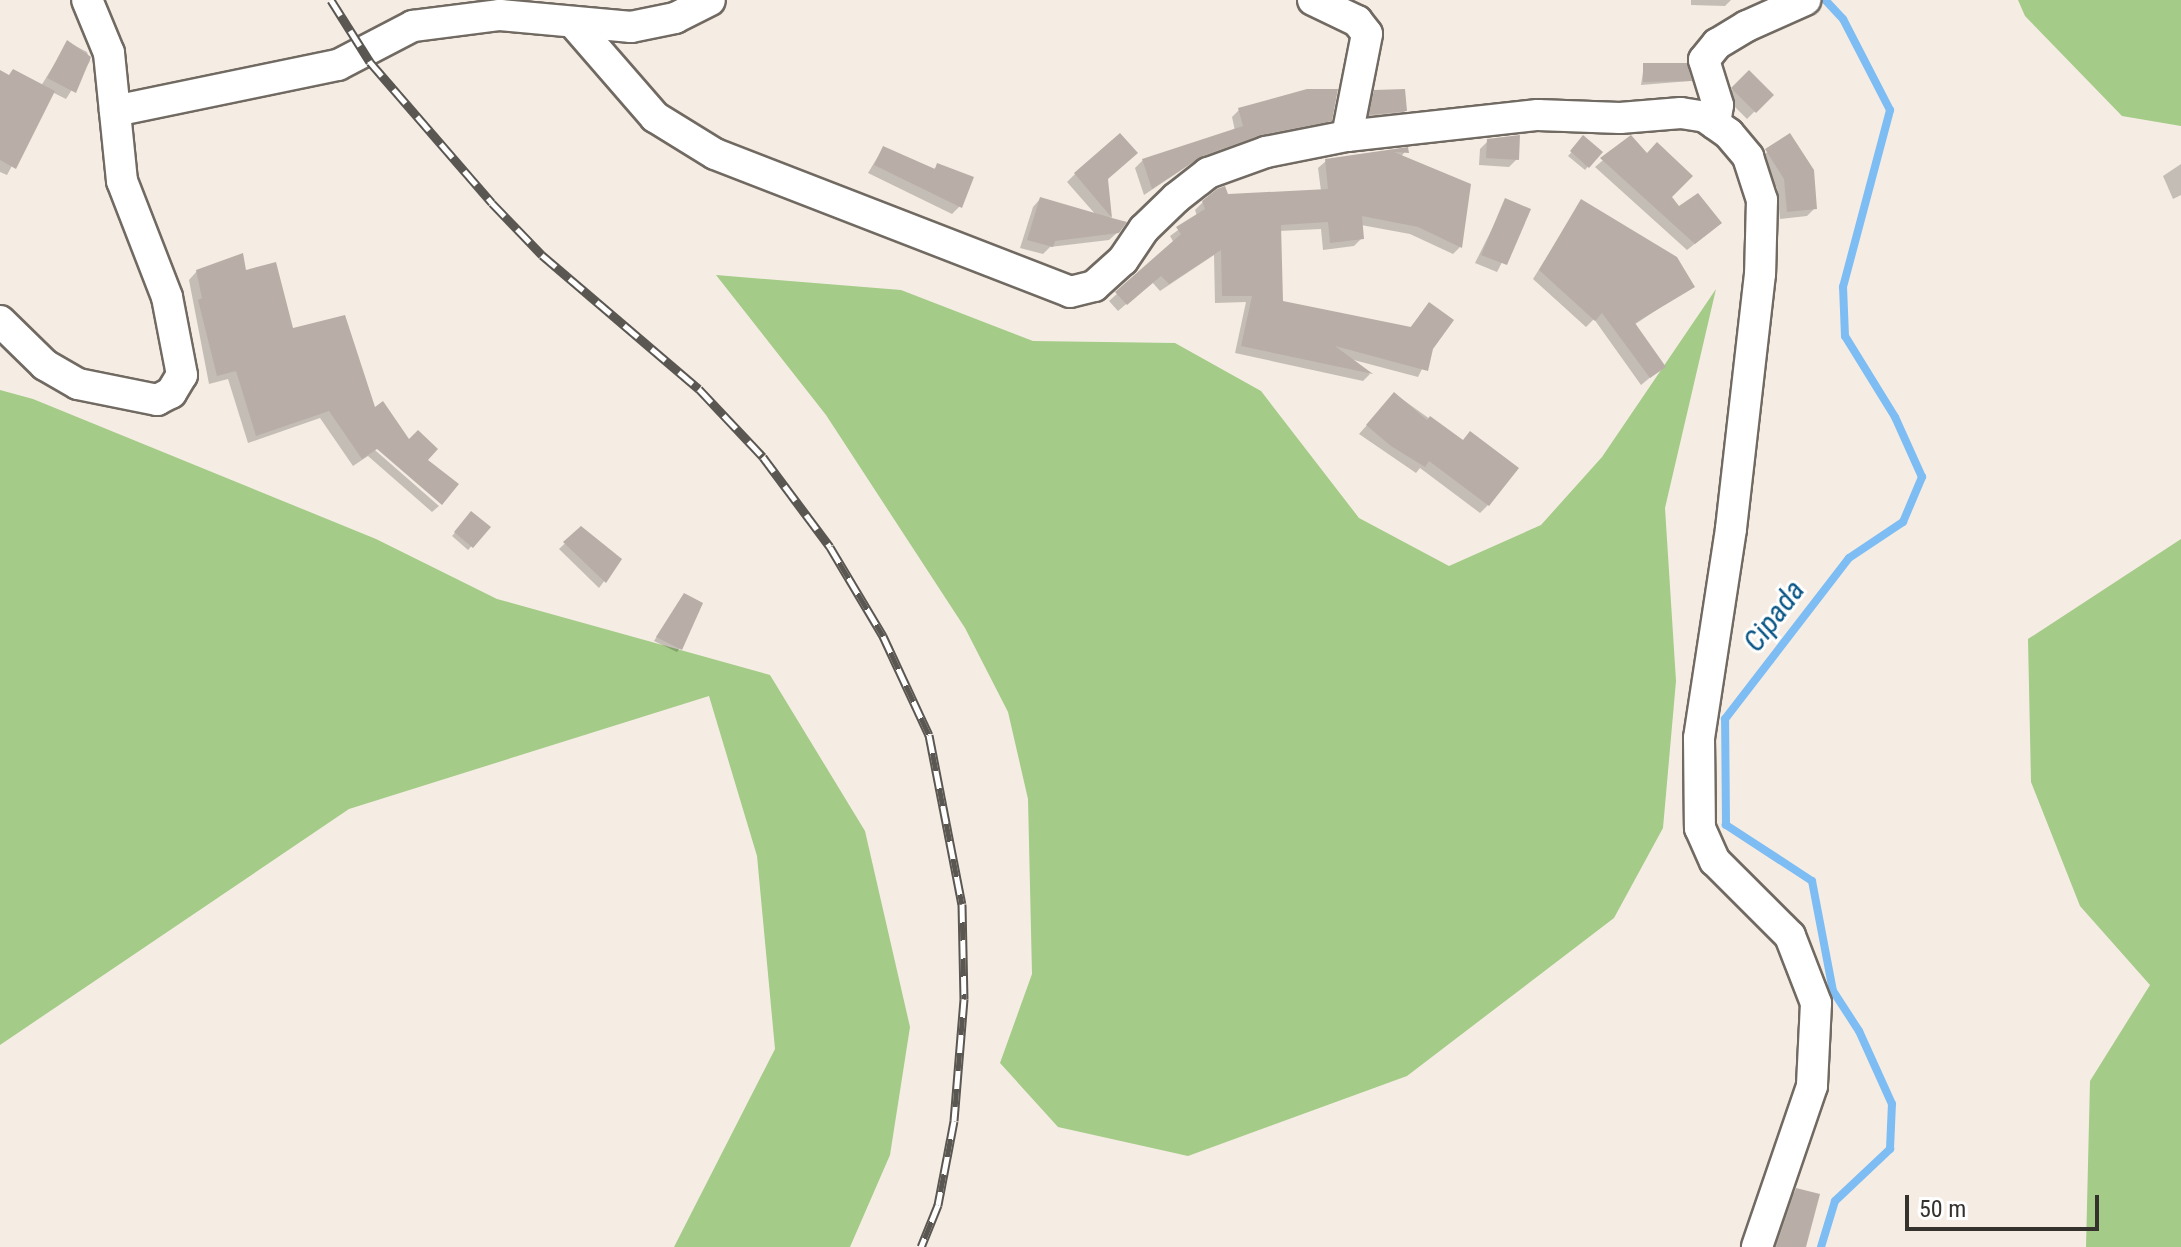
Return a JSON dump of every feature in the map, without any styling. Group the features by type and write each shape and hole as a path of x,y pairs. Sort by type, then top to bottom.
{"street":[{"path":"0,321 45,365 78,384 157,400 167,397 180,381 180,345 167,297 122,181 109,53 87,0"},
{"path":"115,111 338,65 413,26 500,15 576,26 631,27 675,18 710,0"},
{"path":"1313,0 1357,21 1367,34 1347,136"},
{"path":"1715,124 1718,105 1704,60 1717,44 1747,26 1805,0"},
{"path":"576,26 655,117 715,154 1070,292 1094,286 1123,260 1144,229 1208,173 1266,152 1347,136 1538,115 1620,118 1681,113 1715,124 1748,157 1762,215 1760,274 1731,529 1699,738 1700,828 1715,861 1790,936 1816,1003 1812,1086 1757,1247"}],"green space":[{"path":"2018,0 2181,0 2181,126 2122,116 2025,16"},
{"path":"716,275 901,290 1033,341 1175,343 1261,391 1359,518 1449,566 1541,525 1602,457 1716,289 1665,508 1676,681 1663,828 1614,918 1407,1076 1188,1156 1058,1127 1000,1063 1032,974 1028,799 1008,712 965,628 826,415"},
{"path":"0,390 33,399 376,539 497,599 770,675 865,831 910,1027 890,1155 850,1247 674,1247 775,1049 757,856 709,696 349,809 0,1045"},
{"path":"2181,539 2181,1247 2086,1247 2090,1081 2150,985 2080,906 2031,782 2028,639"}],"building":[{"path":"67,40 91,57 76,93 47,78"},
{"path":"1643,63 1687,63 1692,81 1643,82"},
{"path":"13,69 55,91 16,169 0,160 0,70 9,75"},
{"path":"1749,70 1774,95 1756,113 1731,88"},
{"path":"1307,89 1338,89 1332,121 1260,135 1202,156 1152,189 1142,159 1243,126 1238,108"},
{"path":"1405,89 1407,111 1369,115 1374,90"},
{"path":"1120,133 1138,153 1108,179 1112,218 1074,173"},
{"path":"1790,133 1814,170 1817,209 1787,212 1784,179 1765,149"},
{"path":"1520,135 1519,160 1486,158 1487,139"},
{"path":"1583,135 1603,152 1589,168 1570,151"},
{"path":"1631,135 1647,153 1657,142 1693,176 1672,197 1679,206 1698,193 1722,223 1695,244 1600,158"},
{"path":"883,146 935,169 937,163 974,177 962,208 874,165"},
{"path":"1408,147 1409,153 1394,152 1471,184 1462,248 1418,227 1362,216 1364,239 1330,243 1328,222 1281,225 1283,301 1411,327 1429,302 1454,320 1433,349 1428,371 1335,346 1373,374 1241,346 1252,296 1222,296 1221,250 1169,284 1161,276 1127,305 1115,292 1181,234 1176,227 1205,209 1202,201 1217,189 1225,186 1228,194 1328,189 1325,159"},
{"path":"1040,197 1127,222 1119,233 1055,241 1053,247 1027,240"},
{"path":"1505,198 1531,209 1507,265 1481,255"},
{"path":"1581,199 1677,257 1695,287 1635,323 1666,367 1650,378 1602,313 1595,321 1539,270"},
{"path":"243,253 246,270 276,262 293,328 345,315 375,407 383,401 409,439 418,430 438,449 428,460 459,484 442,505 377,449 362,459 329,411 256,436 236,371 217,376 198,300 202,298 196,270"},
{"path":"1394,392 1427,420 1430,416 1463,440 1470,431 1519,468 1489,506 1429,461 1425,467 1391,446 1366,425"},
{"path":"471,511 491,527 473,548 454,532"},
{"path":"581,526 622,559 606,583 563,542"},
{"path":"684,593 703,603 682,650 656,637"},
{"path":"1796,1188 1820,1194 1806,1247 1776,1247"}],"waterway":[{"name":"Cipada","path":"1821,1247 1835,1201 1890,1149 1892,1104 1859,1031 1833,991 1812,881 1726,825 1725,719 1849,558 1903,522 1922,477 1895,417 1845,336 1843,287 1890,110 1843,19 1825,0"}],"railway":[{"path":"331,0 370,62 492,203 542,255 699,389 763,457 830,547 883,636 929,735 962,904 964,999 954,1121 938,1205 921,1247"}]}
